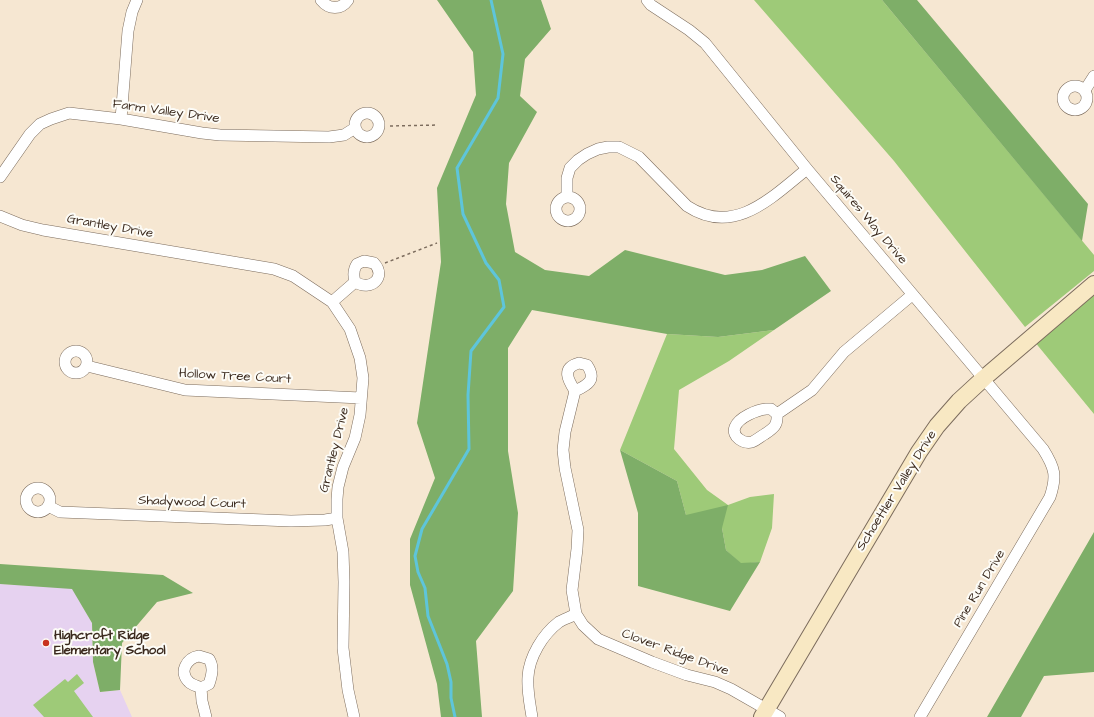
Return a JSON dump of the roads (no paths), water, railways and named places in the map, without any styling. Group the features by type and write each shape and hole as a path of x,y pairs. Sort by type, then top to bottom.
{"street":[{"path":"121,120 128,31 132,12 137,0"},
{"path":"321,0 329,7 336,8 342,6 348,0"},
{"name":"Squires Way Drive","path":"647,0 651,5 705,42 807,169 1043,449 1054,472"},
{"path":"1085,90 1094,76"},
{"name":"Farm Valley Drive","path":"0,177 30,134 40,124 51,118 69,113 202,133 240,136 329,137 344,135 355,128"},
{"path":"567,197 567,178 570,168 587,154 608,147 619,147 639,157 687,206 695,212 716,218 736,217 760,206 807,169"},
{"name":"Grantley Drive","path":"0,216 22,225 43,230 274,269 293,276 332,302 350,329 360,358 363,378 360,415 355,438 338,487 337,518 343,552 344,582 342,640 344,665 354,717"},
{"path":"332,302 355,282"},
{"name":"Schoettler Valley Drive","path":"769,714 919,452 937,426 959,401 984,378 1094,284"},
{"path":"777,414 812,390 844,352 912,295"},
{"name":"Hollow Tree Court","path":"86,366 185,390 361,398"},
{"name":"Clover Ridge Drive","path":"574,390 565,432 563,450 565,468 578,530 578,549 572,590 576,614 583,625 598,639 652,662 688,675 715,682 731,689 769,714"},
{"name":"Pine Run Drive","path":"920,717 1050,497 1054,485 1054,472"},
{"name":"Shadywood Court","path":"48,506 60,512 291,521 325,520 337,518"},
{"path":"532,717 528,691 528,676 531,663 538,646 547,633 560,622 576,614"},
{"path":"201,688 202,701 206,717"}],"waterway":[{"path":"455,717 451,698 451,682 447,664 428,616 425,588 418,572 415,556 422,529 469,449 468,395 471,351 504,307 499,280 486,263 463,214 457,168 498,98 503,54 491,0"}],"place":[{"name":"Highcroft Ridge Elementary School","path":"46,643"}]}
